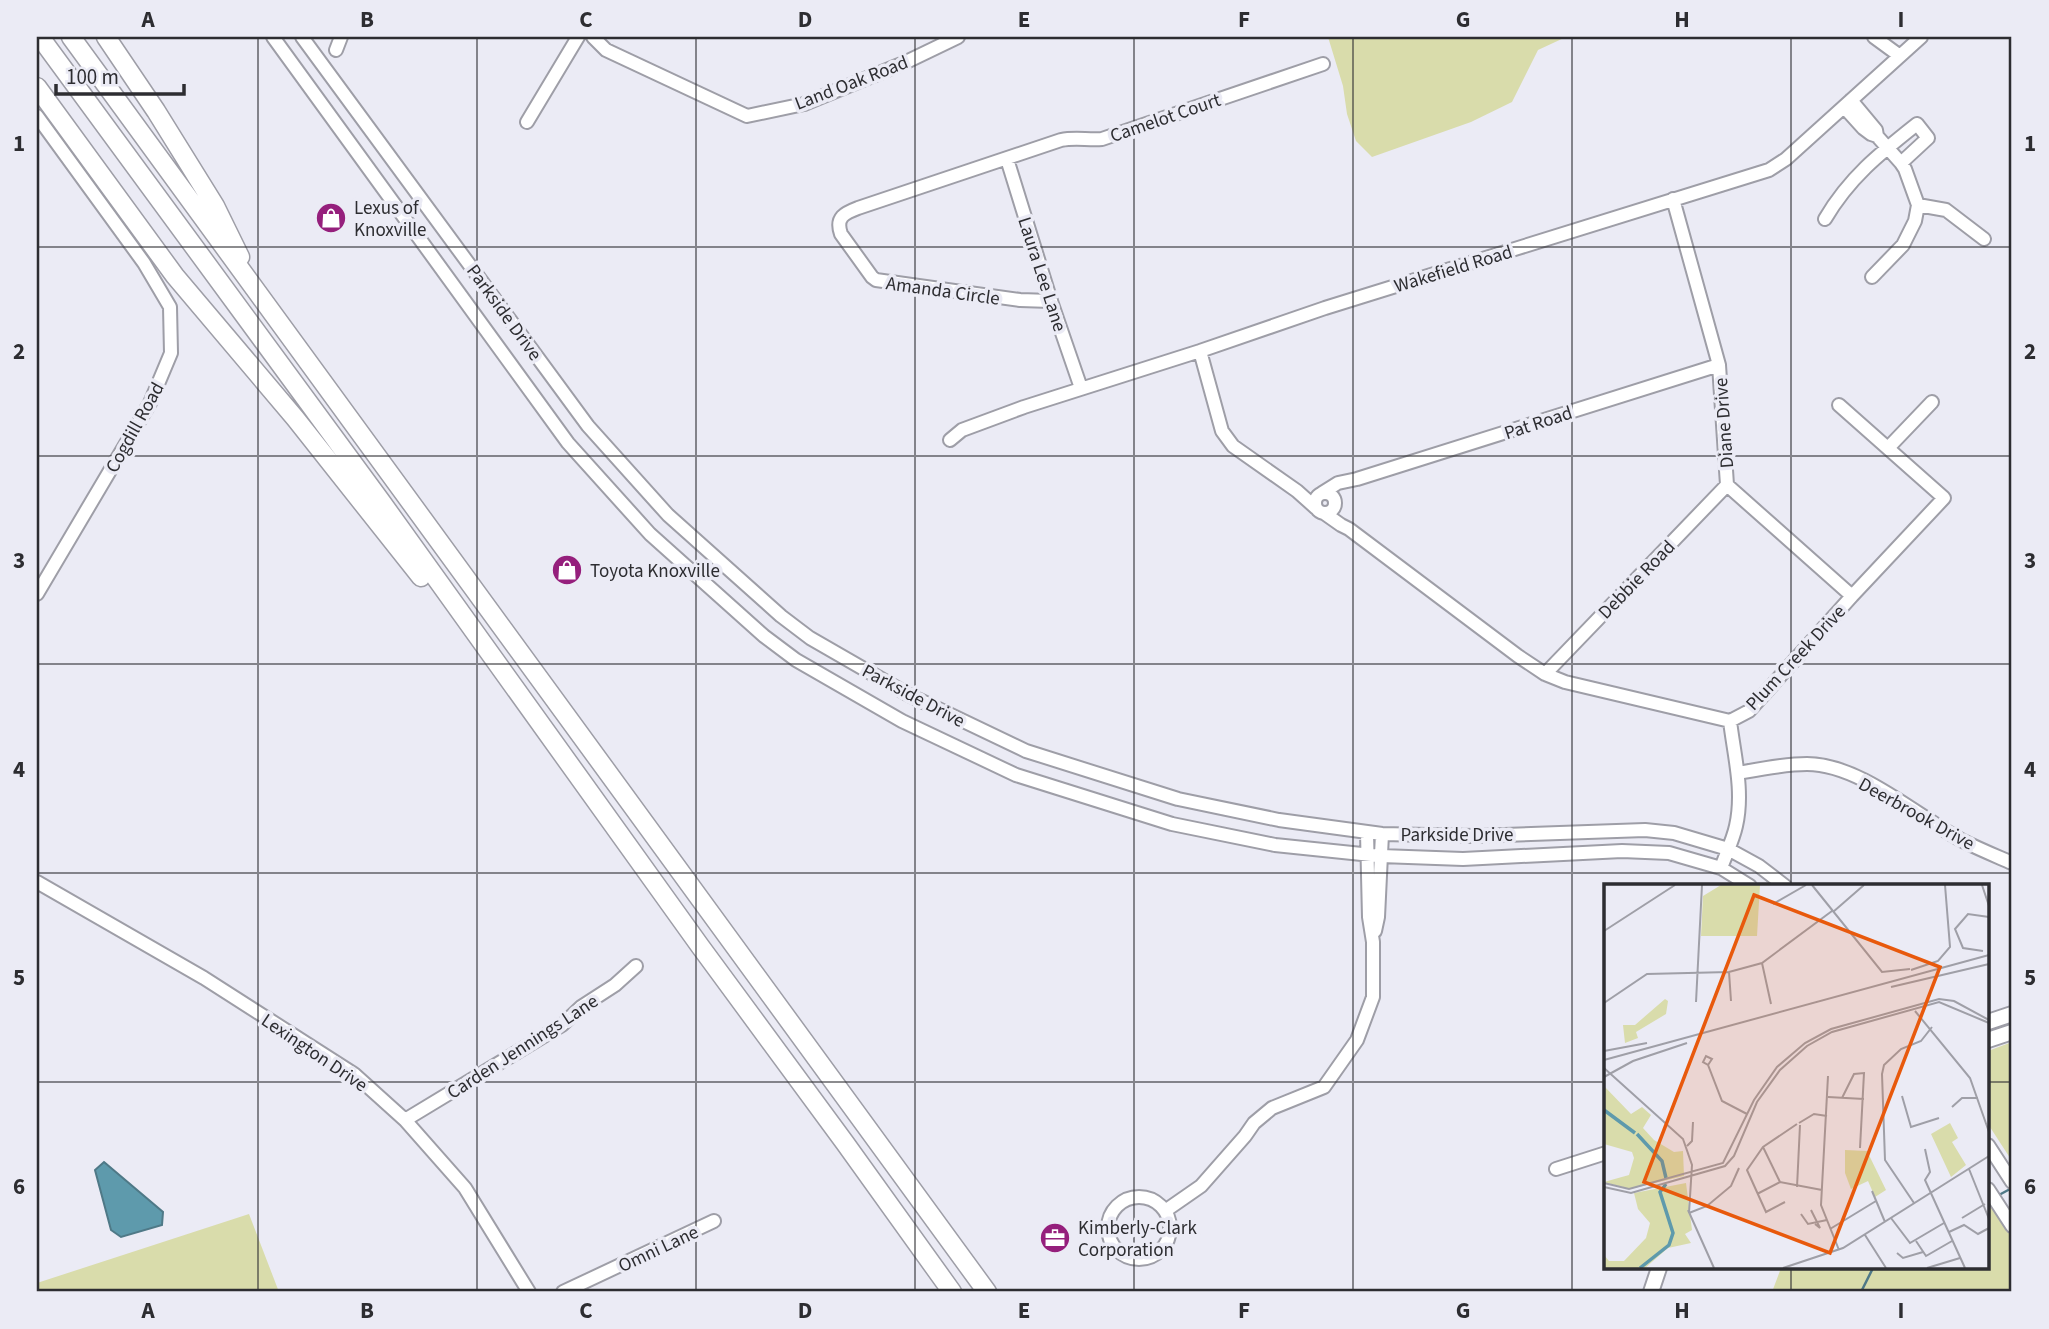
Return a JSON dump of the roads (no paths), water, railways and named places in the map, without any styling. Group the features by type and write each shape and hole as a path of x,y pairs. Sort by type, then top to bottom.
{"highway":[{"path":"40,37 380,500 952,1292"},
{"path":"71,37 987,1292"},
{"path":"106,37 215,206 256,292"},
{"path":"37,87 175,276"},
{"path":"37,102 109,195 295,418 541,725"},
{"path":"966,1262 994,1292"}],"main road":[{"path":"1990,1021 2012,1014"},
{"path":"1990,1040 2012,1032"},
{"path":"1651,1292 1658,1270"}],"street":[{"name":"Parkside Drive","path":"273,37 568,443 650,534 764,636 796,660 902,721 1016,775 1172,824 1275,845 1381,856 1477,859 1622,851 1661,852 1721,868 1747,884"},
{"name":"Parkside Drive","path":"302,37 588,426 668,515 771,607 810,638 909,695 1026,751 1178,799 1279,820 1367,833 1475,835 1645,830 1684,835 1728,849 1759,866 1782,884"},
{"path":"336,50 341,37"},
{"path":"527,122 578,37"},
{"name":"Land Oak Road","path":"593,37 606,50 747,116 804,104 904,63 952,38"},
{"path":"1874,37 1900,57"},
{"name":"Wakefield Road","path":"950,440 962,430 1081,388 1325,308 1769,170 1786,159 1921,37"},
{"name":"Camelot Court","path":"1007,159 1073,137 1102,139 1323,64"},
{"path":"1848,104 1863,128 1877,136 1901,163 1918,205 1915,221 1902,245 1872,277"},
{"name":"Cogdill Road","path":"37,116 76,173 144,262 170,307 171,352 150,403 37,594"},
{"path":"1825,219 1839,196 1860,173 1916,124 1928,138 1901,163"},
{"name":"Amanda Circle","path":"1007,159 844,214 839,228 862,264 876,280 1020,300 1051,300"},
{"name":"Laura Lee Lane","path":"1007,159 1081,388"},
{"name":"Diane Drive","path":"1673,199 1719,365 1727,485 1852,596"},
{"path":"1918,205 1946,210 1984,239"},
{"path":"1200,351 1222,431 1233,446 1297,491 1325,503"},
{"name":"Pat Road","path":"1325,503 1338,483 1357,480 1719,365"},
{"path":"1888,448 1932,402"},
{"name":"Plum Creek Drive","path":"1325,503 1349,529 1545,674 1565,682 1730,720 1749,711 1944,498 1839,405"},
{"name":"Debbie Road","path":"1545,674 1727,485"},
{"path":"1721,868 1736,825 1739,796 1730,720"},
{"name":"Deerbrook Drive","path":"1738,773 1808,764 1836,769 1893,796 1962,840 2012,863"},
{"path":"1165,1211 1201,1186 1254,1123 1272,1108 1324,1087 1357,1040 1373,997 1367,833"},
{"path":"1373,942 1378,917 1382,834"},
{"name":"Lexington Drive","path":"37,882 204,978 354,1074 405,1120 465,1188 529,1292"},
{"name":"Carden Jennings Lane","path":"405,1120 562,1025 581,1007 615,985 636,966"},
{"path":"1990,1148 2012,1182"},
{"path":"1556,1168 1604,1154"},
{"path":"1992,1195 2012,1226"},
{"path":"1139,1197 1150,1199 1165,1211 1170,1231 1161,1250 1142,1259 1122,1254 1115,1247 1108,1229 1111,1215 1121,1203 1139,1197"},
{"name":"Omni Lane","path":"563,1292 714,1222"}],"water":[{"path":"104,1162 163,1212 162,1225 121,1237 111,1230 95,1170"}],"waterway":[{"path":"1997,1196 2012,1188"},
{"path":"1861,1292 1872,1270"}],"place":[{"name":"Lexus of Knoxville","path":"331,218"},
{"name":"Toyota Knoxville","path":"567,570"},
{"name":"Kimberly-Clark Corporation","path":"1055,1238"}]}
